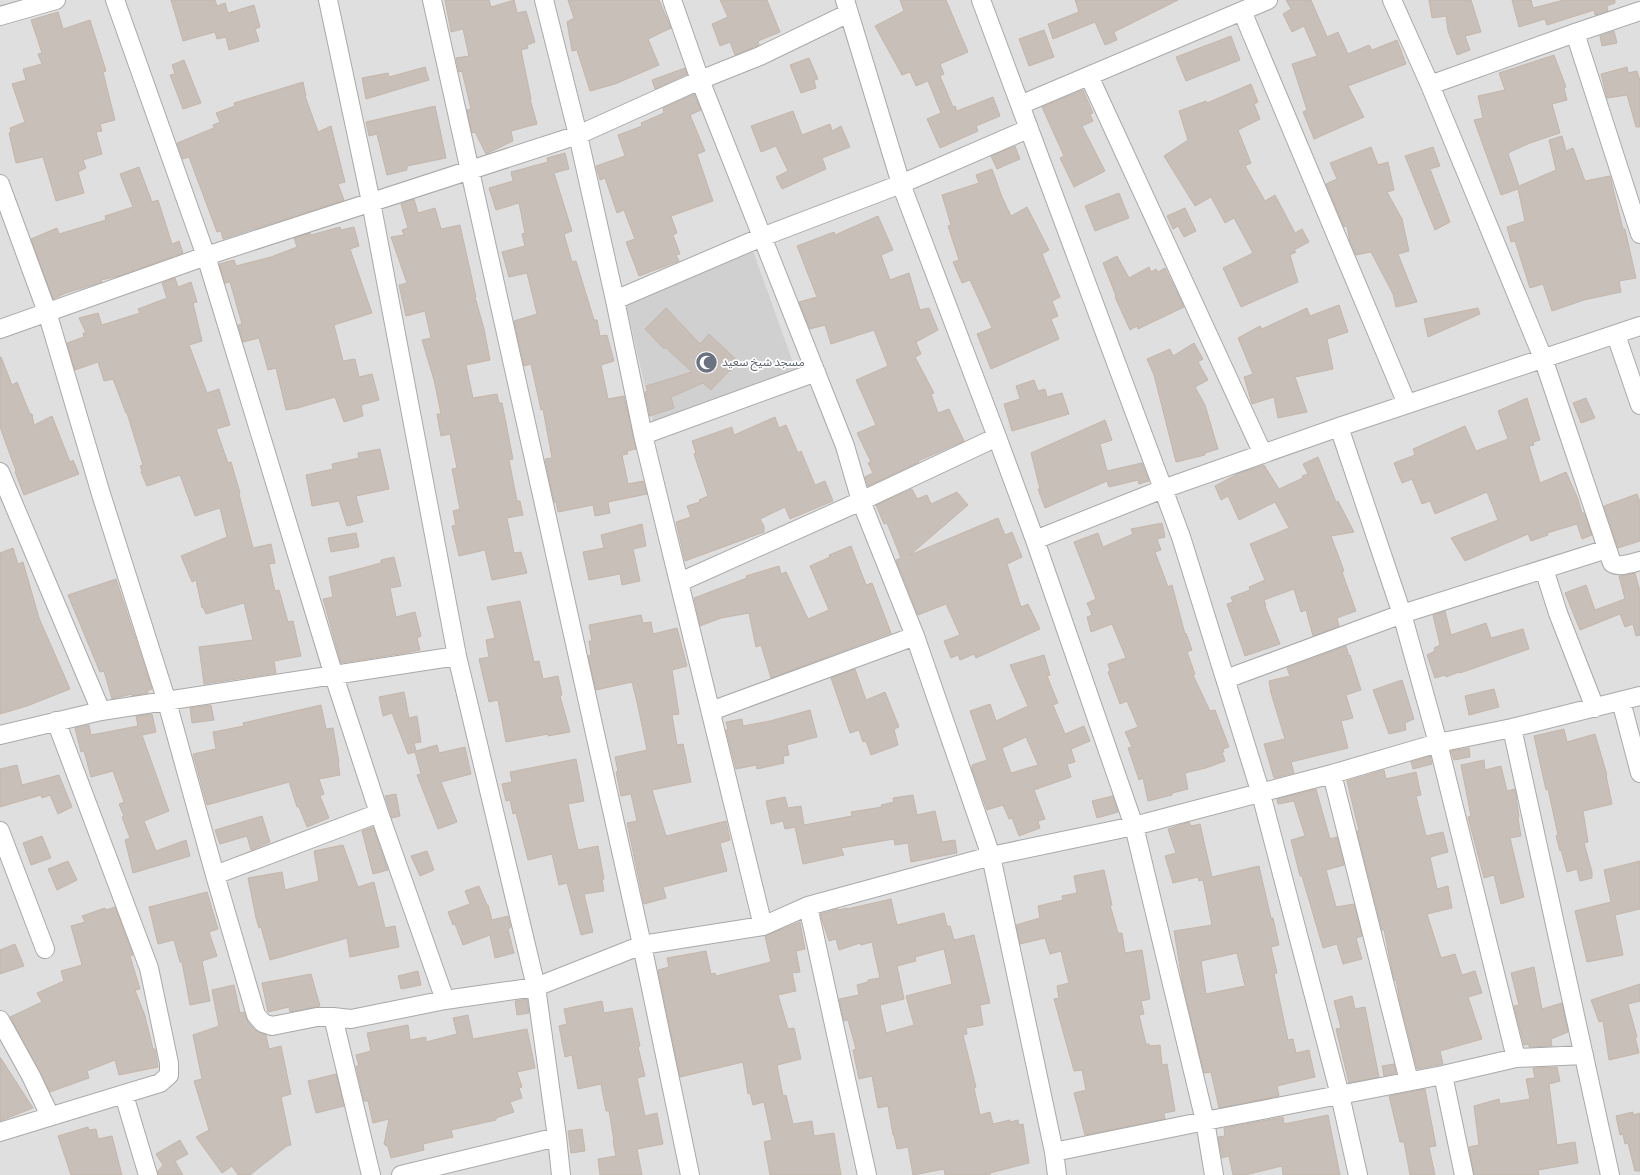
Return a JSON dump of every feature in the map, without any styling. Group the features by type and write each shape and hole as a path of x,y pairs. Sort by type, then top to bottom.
{"street":[{"path":"0,16 56,0"},
{"path":"115,0 206,256 334,676 379,813 445,1000"},
{"path":"328,0 371,202 457,656 536,987 561,1175"},
{"path":"432,0 642,946 690,1175"},
{"path":"544,0 578,135 615,300 643,435 763,926"},
{"path":"672,0 700,80 845,446 861,501 915,636 991,856 1054,1152 1057,1175"},
{"path":"981,0 1181,537 1261,794 1340,1095 1358,1175"},
{"path":"1020,105 1268,0"},
{"path":"1392,0 1430,85 1543,358 1612,563 1615,565 1640,561"},
{"path":"1638,0 1640,5"},
{"path":"0,328 206,256 578,135 700,80 760,56 847,7 901,184 1035,540 1134,826 1205,1121 1214,1175"},
{"path":"1242,10 1407,404"},
{"path":"1430,85 1640,11"},
{"path":"1575,33 1640,234"},
{"path":"1089,76 1263,454"},
{"path":"615,300 762,237 901,184 1028,129"},
{"path":"0,184 47,312 101,494 167,702 256,1015 263,1023 272,1026 317,1016 351,1019 445,1000 536,987 642,946 763,926 808,906 991,856 1134,826 1261,794 1438,743 1512,728 1640,696"},
{"path":"1035,540 1163,489 1339,427 1640,326"},
{"path":"1616,335 1640,405"},
{"path":"643,435 816,372"},
{"path":"1339,427 1402,614 1438,743 1516,1058"},
{"path":"680,582 861,501 997,437"},
{"path":"0,472 101,711"},
{"path":"1226,679 1402,614 1607,550"},
{"path":"1544,569 1558,613 1595,708"},
{"path":"711,711 915,636"},
{"path":"0,735 101,711 457,656"},
{"path":"1621,701 1640,773"},
{"path":"0,1132 160,1083 169,1075 169,1063 149,968 56,721"},
{"path":"1512,728 1610,1175"},
{"path":"1332,774 1409,1081"},
{"path":"215,875 379,813"},
{"path":"0,831 45,949"},
{"path":"808,906 867,1175"},
{"path":"333,1017 371,1175"},
{"path":"0,1020 31,1076 50,1116"},
{"path":"1054,1152 1443,1075 1516,1058 1584,1055"},
{"path":"1443,1075 1464,1175"},
{"path":"124,1095 148,1175"},
{"path":"401,1175 557,1137"}],"shaded area":[{"path":"0,0 1640,0 1640,1175 0,1175"},
{"path":"753,251 796,371 653,422 626,304"}],"building":[{"path":"171,0 215,0 217,6 225,3 228,13 254,5 260,27 255,29 259,41 229,50 226,37 217,39 215,32 183,41"},
{"path":"445,0 489,0 491,7 514,0 517,13 526,11 535,42 527,45 528,48 521,50 530,99 537,124 511,131 513,141 486,154 475,132 472,133 467,110 471,109 462,71 459,72 456,58 469,56 463,29 451,32"},
{"path":"568,0 659,0 671,28 648,39 659,65 615,84 590,91 577,50 572,51 567,22 574,18"},
{"path":"720,0 767,0 780,32 758,41 759,45 735,55 730,42 720,46 712,24 728,17"},
{"path":"900,0 946,0 968,52 940,64 944,74 940,76 953,107 955,106 957,111 993,97 1000,116 976,126 978,131 940,148 927,119 941,113 928,81 916,86 910,72 902,75 875,26 904,11"},
{"path":"1075,0 1178,0 1114,32 1117,40 1105,45 1095,22 1053,39 1048,24 1079,12"},
{"path":"1286,0 1311,0 1327,37 1338,32 1348,54 1369,45 1372,50 1397,40 1406,64 1348,86 1364,117 1314,139 1303,112 1307,110 1292,64 1317,56 1304,26 1292,32 1283,14 1291,9"},
{"path":"1429,0 1471,0 1481,32 1465,36 1470,50 1457,55 1448,31 1446,16 1432,18"},
{"path":"1512,0 1531,0 1533,8 1564,0 1615,0 1615,3 1607,6 1608,11 1595,15 1594,10 1547,25 1545,19 1519,27"},
{"path":"58,12 63,29 90,20 106,71 103,72 115,120 100,124 102,131 96,132 102,154 83,160 86,168 78,172 84,193 56,201 43,157 16,163 9,133 11,132 10,128 25,122 12,84 26,80 23,69 42,64 38,54 42,53 31,20"},
{"path":"1044,30 1054,57 1029,66 1019,39"},
{"path":"1614,31 1617,43 1602,46 1600,36"},
{"path":"1231,36 1240,60 1186,81 1176,57"},
{"path":"1554,55 1566,87 1564,88 1567,100 1552,104 1560,133 1530,143 1508,153 1519,186 1556,170 1549,140 1562,136 1566,151 1573,148 1585,181 1610,176 1623,229 1625,229 1636,278 1619,281 1621,292 1584,300 1552,311 1543,284 1530,288 1515,241 1511,242 1507,227 1525,221 1518,189 1501,195 1474,120 1483,118 1478,96 1505,90 1499,73"},
{"path":"809,58 818,79 814,80 816,88 801,93 790,65"},
{"path":"184,60 201,103 183,109 170,75 175,74 172,65"},
{"path":"425,67 429,80 366,99 362,78 388,73 389,77"},
{"path":"1627,67 1628,73 1637,71 1640,81 1640,127 1636,127 1627,95 1607,98 1601,74"},
{"path":"685,68 687,74 655,89 652,80"},
{"path":"303,82 305,96 318,132 331,126 345,182 338,184 344,200 223,239 221,231 217,232 189,157 183,159 177,143 214,128 213,125 220,122 216,113 235,106 234,103"},
{"path":"1251,84 1258,102 1254,104 1260,119 1238,130 1251,163 1245,166 1265,201 1275,195 1295,233 1302,229 1309,242 1294,250 1296,252 1290,255 1298,282 1241,307 1223,268 1253,253 1234,218 1225,223 1211,197 1195,206 1164,156 1188,140 1179,111 1206,101 1207,103"},
{"path":"1083,90 1093,113 1090,114 1093,121 1082,126 1105,171 1074,187 1060,158 1064,156 1042,107"},
{"path":"694,94 701,110 690,115 705,151 697,154 713,201 671,216 677,233 673,235 680,254 676,255 679,261 639,276 626,242 635,239 624,210 617,213 605,178 600,180 596,166 625,156 618,135 642,126 641,123 664,113 663,108"},
{"path":"435,106 446,158 407,166 407,170 387,175 377,134 369,136 366,122"},
{"path":"793,111 802,135 830,124 832,131 841,126 850,147 822,158 826,169 782,189 776,177 788,171 776,146 761,152 751,126"},
{"path":"1015,146 1020,159 997,169 991,156"},
{"path":"1371,147 1378,165 1388,162 1394,190 1387,192 1402,219 1409,251 1398,254 1417,302 1396,307 1393,294 1371,252 1356,255 1350,242 1347,226 1344,227 1326,184 1337,179 1330,163"},
{"path":"1433,147 1440,166 1430,169 1450,222 1435,230 1405,156"},
{"path":"565,153 569,169 554,173 572,231 564,234 572,262 576,261 594,320 597,320 600,336 607,335 614,361 601,365 608,399 624,396 636,449 627,451 628,454 622,455 628,484 643,481 647,494 608,502 610,513 595,516 593,505 558,512 556,502 554,502 545,459 552,458 543,409 541,410 531,364 524,366 514,321 537,314 527,273 509,277 502,252 525,246 522,234 525,233 519,203 496,210 489,188 513,181 511,172 548,162 547,158"},
{"path":"139,167 152,202 158,200 172,244 179,241 183,253 119,276 101,280 102,282 66,293 53,299 31,239 57,228 59,234 106,220 105,216 133,207 120,174"},
{"path":"992,169 1002,197 1011,216 1027,207 1049,250 1042,254 1060,297 1052,301 1058,316 1051,319 1059,339 991,369 977,334 992,328 970,280 962,283 953,262 959,260 948,226 951,225 942,195 979,183 976,175"},
{"path":"1119,193 1129,218 1095,231 1085,206"},
{"path":"414,199 418,213 435,208 441,229 460,225 490,360 466,365 473,398 497,394 499,403 502,403 513,459 509,460 517,501 520,501 523,515 507,518 514,553 521,552 527,573 492,580 485,550 459,556 452,526 456,525 453,511 460,509 452,469 457,468 450,434 441,436 437,414 441,414 434,380 422,340 431,338 425,311 406,316 399,285 407,283 391,237 404,235 402,230 408,228 401,204"},
{"path":"1185,208 1196,231 1184,237 1178,226 1173,229 1167,216"},
{"path":"878,216 893,250 881,255 890,280 909,273 920,310 929,308 938,330 916,342 921,354 915,357 934,393 931,394 938,413 949,409 964,441 918,461 919,462 868,486 865,477 873,473 868,463 871,462 857,433 876,425 856,380 888,366 874,330 831,344 825,325 810,329 799,302 817,297 797,246 834,232 835,235"},
{"path":"340,227 341,230 354,227 359,246 350,249 372,313 334,325 343,361 355,359 359,377 372,374 379,400 361,405 363,416 344,422 335,397 286,410 276,368 268,370 259,338 243,342 238,325 242,324 230,282 225,283 219,264 234,260 236,266 271,257 297,247 294,238"},
{"path":"1117,256 1129,278 1149,267 1151,272 1156,269 1158,272 1165,268 1184,307 1138,329 1137,326 1130,330 1115,297 1116,296 1103,263"},
{"path":"175,278 178,287 191,282 197,302 193,303 202,341 189,345 207,393 219,389 230,425 216,429 228,463 231,462 253,548 271,544 275,563 269,564 275,591 279,590 288,622 293,621 301,656 274,661 276,673 204,684 199,647 253,640 244,603 206,614 203,607 202,608 196,580 192,582 181,556 227,537 220,508 195,516 180,475 147,486 141,472 140,466 143,465 127,413 113,379 104,381 98,362 75,370 67,343 84,337 83,333 86,333 79,318 98,313 102,325 140,313 138,309 167,298 162,283"},
{"path":"1339,305 1348,332 1327,339 1333,369 1295,377 1307,412 1278,418 1274,397 1252,404 1244,377 1253,374 1238,338 1260,326 1262,329 1307,308 1310,316"},
{"path":"666,308 700,344 709,334 738,361 733,367 734,369 729,371 711,390 703,383 671,397 674,408 650,416 645,392 648,391 646,386 692,372 665,347 664,349 645,329"},
{"path":"1478,308 1480,314 1428,337 1424,319"},
{"path":"1194,343 1203,359 1198,362 1208,380 1195,387 1205,405 1218,449 1205,453 1205,455 1176,462 1154,375 1147,359 1170,349 1173,356"},
{"path":"0,357 12,385 17,382 30,414 32,414 34,425 52,416 70,462 73,460 79,474 24,495 0,427"},
{"path":"1034,380 1038,391 1045,389 1047,397 1062,393 1069,414 1012,431 1004,404 1020,399 1016,386"},
{"path":"1527,398 1540,440 1533,442 1534,445 1529,446 1540,483 1566,472 1592,535 1582,539 1577,524 1547,533 1548,535 1531,541 1528,534 1465,561 1451,538 1498,520 1487,492 1435,514 1430,501 1422,504 1412,479 1402,483 1394,463 1415,455 1413,449 1465,426 1476,451 1508,439 1498,411"},
{"path":"1586,398 1595,418 1581,423 1573,403"},
{"path":"775,417 779,428 786,425 798,453 801,451 815,485 825,481 833,501 790,519 785,507 760,519 764,526 764,532 685,561 676,522 691,517 687,506 700,502 699,500 708,496 694,454 696,453 692,441 732,427 734,435"},
{"path":"1105,420 1112,440 1100,444 1107,471 1142,463 1149,481 1139,484 1138,480 1109,487 1107,481 1045,508 1038,489 1040,489 1031,453"},
{"path":"380,449 389,489 356,496 363,522 347,526 339,501 312,506 306,475 333,469 332,464 359,458 358,453"},
{"path":"1318,457 1336,502 1338,501 1354,532 1331,536 1344,571 1342,572 1356,611 1337,618 1339,626 1313,636 1306,610 1301,612 1294,589 1264,600 1280,644 1245,656 1227,604 1233,602 1231,597 1250,590 1249,587 1265,580 1250,544 1289,528 1275,502 1239,520 1228,496 1221,500 1215,486 1239,473 1264,465 1279,489 1303,478 1302,476 1308,474 1303,464"},
{"path":"912,489 917,499 927,495 931,504 957,492 968,505 910,555 998,518 1005,535 1012,532 1022,557 1007,564 1021,607 1028,604 1040,629 976,658 974,654 960,660 958,655 951,658 944,641 960,635 946,604 918,615 896,560 901,558 887,523 884,524 876,505"},
{"path":"1637,494 1640,502 1640,541 1618,548 1604,506"},
{"path":"1162,523 1165,537 1157,539 1161,550 1155,552 1168,587 1172,585 1185,634 1186,633 1192,650 1187,652 1195,674 1193,675 1210,711 1215,710 1229,747 1223,749 1224,752 1222,752 1225,761 1206,768 1185,773 1188,789 1148,801 1143,778 1139,780 1128,748 1132,747 1125,732 1138,727 1127,701 1120,704 1108,672 1110,671 1108,664 1126,658 1112,624 1091,632 1087,617 1092,615 1087,603 1096,599 1074,542 1098,533 1103,547 1133,534 1131,529"},
{"path":"642,524 646,546 633,549 640,581 622,585 620,574 589,580 583,552 604,548 601,535"},
{"path":"356,533 359,547 331,552 328,538"},
{"path":"851,546 866,585 872,583 891,633 771,678 761,645 756,647 749,613 721,618 700,626 694,598 747,578 746,576 779,566 781,574 786,572 808,619 829,610 810,566 830,557 829,555"},
{"path":"13,548 18,564 23,562 39,618 70,689 27,706 0,714 0,553"},
{"path":"394,557 401,586 390,588 396,617 415,612 421,636 417,638 420,650 341,663 323,599 333,597 329,577 381,563 381,560"},
{"path":"1635,573 1640,591 1640,635 1636,636 1633,624 1625,627 1620,614 1580,630 1565,593 1586,585 1595,610 1625,599 1619,576"},
{"path":"116,579 152,689 147,691 148,693 132,696 132,694 112,699 104,671 100,672 68,595"},
{"path":"520,601 534,662 539,661 543,679 558,676 562,695 560,696 570,732 548,736 548,734 506,742 498,700 489,702 479,659 489,657 486,640 495,638 487,607"},
{"path":"1445,611 1451,635 1486,623 1491,638 1523,629 1529,649 1460,673 1435,678 1427,655 1435,651 1434,648 1440,645 1433,615"},
{"path":"641,615 643,623 651,622 653,634 677,628 687,666 672,670 679,714 672,715 677,745 683,744 691,782 652,790 666,836 726,821 730,840 720,843 727,871 663,887 666,898 644,904 627,823 637,821 631,794 621,796 616,772 618,771 615,757 647,750 637,702 632,682 596,690 588,656 591,655 589,641 592,641 589,625"},
{"path":"1346,646 1361,690 1346,695 1353,718 1341,721 1348,748 1291,762 1294,773 1274,778 1264,744 1285,739 1271,693 1269,681 1290,676 1287,668"},
{"path":"1044,655 1050,675 1047,676 1058,703 1053,705 1065,734 1084,726 1090,741 1071,749 1075,762 1067,764 1071,777 1034,790 1045,819 1038,821 1040,828 1019,836 1012,818 1009,819 1003,805 987,810 972,769 972,765 987,760 970,711 990,704 996,721 1028,706 1010,665","holes":["1026,737 1038,765 1011,773 1002,748"]},
{"path":"855,669 866,700 885,692 899,727 894,729 898,745 871,755 866,741 863,742 859,730 850,733 831,678"},
{"path":"1402,680 1414,719 1405,723 1406,730 1389,734 1373,690"},
{"path":"1494,689 1499,707 1469,715 1465,696"},
{"path":"404,692 409,718 417,716 421,742 414,743 416,751 437,745 439,753 465,747 471,774 441,782 457,822 438,829 417,775 421,774 415,752 408,754 392,713 383,716 379,697"},
{"path":"211,705 214,720 192,723 190,708"},
{"path":"321,705 326,729 333,728 340,775 319,779 324,794 320,796 329,818 307,827 299,807 297,807 289,782 207,805 193,754 216,749 213,732 244,726 243,723"},
{"path":"810,710 817,737 787,745 789,755 783,756 784,763 757,769 756,765 736,769 726,730 728,729 726,722 742,719 743,726 770,721"},
{"path":"152,714 156,732 142,735 169,811 144,821 156,851 186,840 190,856 133,873 125,840 130,838 119,804 124,802 113,771 91,777 84,751 81,752 75,728 89,725 91,735 138,726 136,716"},
{"path":"1564,729 1567,742 1595,734 1607,775 1612,804 1583,811 1588,842 1584,843 1592,872 1592,878 1580,881 1577,869 1567,872 1561,850 1560,851 1548,789 1546,790 1534,736"},
{"path":"1469,748 1470,757 1454,760 1451,751"},
{"path":"1430,756 1432,764 1413,769 1411,762"},
{"path":"576,759 584,801 568,804 578,850 598,846 604,879 602,880 604,891 584,894 593,932 581,935 567,883 559,885 552,854 528,860 516,813 513,814 510,800 506,801 502,784 512,782 510,772"},
{"path":"1484,760 1485,770 1501,766 1507,791 1515,789 1519,817 1521,836 1510,838 1524,897 1501,904 1494,875 1484,878 1468,817 1471,816 1461,765"},
{"path":"17,765 22,785 59,775 72,807 58,814 50,795 42,798 41,795 0,807 0,769"},
{"path":"1384,770 1386,779 1416,772 1421,795 1416,796 1426,836 1443,832 1448,852 1430,857 1437,889 1448,886 1452,908 1427,914 1441,958 1455,954 1462,975 1475,971 1482,993 1468,997 1482,1039 1440,1051 1443,1064 1417,1069 1396,980 1394,980 1384,930 1382,930 1357,831 1359,831 1347,781"},
{"path":"1316,789 1330,839 1337,837 1344,865 1326,870 1336,907 1354,904 1362,936 1356,938 1362,959 1343,964 1337,944 1323,948 1302,876 1300,876 1291,840 1305,836 1294,801 1278,804 1277,799"},
{"path":"396,794 400,816 392,818 385,796"},
{"path":"913,795 917,815 935,811 942,842 955,840 957,853 911,862 908,843 895,845 894,839 841,848 844,855 803,864 795,827 785,829 783,821 771,824 766,801 785,797 788,808 801,806 804,825 852,816 851,812 882,807 881,805 894,802 893,798"},
{"path":"1113,796 1118,812 1097,818 1092,801"},
{"path":"262,816 270,842 251,850 247,836 220,844 215,830"},
{"path":"1189,822 1191,826 1200,824 1212,877 1259,866 1279,945 1271,947 1277,973 1274,974 1288,1040 1293,1039 1296,1053 1309,1050 1315,1077 1277,1086 1279,1096 1219,1108 1211,1072 1204,1073 1183,985 1174,931 1212,925 1203,880 1199,881 1198,877 1173,883 1165,856 1176,853 1168,829","holes":["1237,953 1245,986 1206,994 1201,961"]},
{"path":"373,827 388,870 373,874 362,831"},
{"path":"42,836 51,858 31,865 23,843"},
{"path":"343,845 358,887 374,882 385,928 395,926 399,947 350,957 347,938 270,960 261,927 259,928 256,918 248,878 282,872 285,890 319,881 314,851"},
{"path":"427,851 434,870 420,876 411,856"},
{"path":"68,861 77,880 57,890 48,869"},
{"path":"1640,861 1640,909 1615,915 1623,955 1587,962 1575,911 1611,902 1604,870"},
{"path":"1104,870 1112,905 1110,905 1118,933 1122,933 1125,953 1142,950 1150,999 1141,1001 1144,1014 1139,1015 1146,1044 1149,1044 1150,1046 1160,1045 1162,1065 1167,1064 1175,1111 1164,1113 1165,1119 1085,1135 1074,1093 1086,1090 1082,1070 1074,1071 1054,999 1059,998 1057,986 1069,983 1061,951 1050,954 1045,938 1020,944 1016,925 1040,918 1038,906 1063,900 1062,896 1077,893 1074,876"},
{"path":"479,886 488,905 492,920 508,916 511,927 508,929 514,953 495,958 490,935 463,945 455,924 453,925 448,912 470,904 465,891"},
{"path":"207,892 218,929 209,932 217,956 202,961 210,1001 190,1005 182,962 180,962 174,940 158,944 149,907"},
{"path":"891,899 897,925 944,913 947,926 950,926 954,940 974,935 990,1003 980,1005 983,1025 966,1028 967,1034 963,1035 976,1087 974,1088 980,1115 990,1112 993,1124 1010,1120 1010,1122 1018,1120 1019,1125 1023,1124 1029,1163 990,1173 990,1175 945,1175 944,1169 913,1175 908,1147 897,1149 888,1106 878,1108 872,1076 859,1079 853,1050 856,1049 848,1020 844,1021 839,999 859,995 857,985 868,982 868,980 880,978 872,942 861,945 860,943 839,950 836,939 829,941 820,914 838,909 847,909","holes":["944,949 952,984 906,996 914,1025 886,1033 880,1005 904,999 897,966 916,961 915,957"]},
{"path":"115,907 133,955 130,956 140,989 135,990 145,1016 153,1049 155,1049 158,1067 119,1075 115,1060 87,1071 89,1078 50,1092 10,1017 42,1002 37,993 64,981 61,971 82,965 71,926 85,922 82,916 105,908 106,910"},
{"path":"800,922 805,949 796,951 800,972 792,973 796,991 778,995 788,1029 794,1028 801,1059 777,1065 783,1096 786,1095 793,1124 812,1121 814,1136 834,1133 841,1175 770,1175 764,1142 772,1140 764,1102 753,1105 750,1093 748,1094 743,1062 680,1077 658,970 669,967 667,958 706,951 711,974 715,973 716,976 771,962 765,936"},
{"path":"15,944 24,966 0,974 0,950"},
{"path":"1534,967 1542,1009 1562,1003 1568,1032 1551,1039 1552,1046 1529,1047 1529,1044 1524,1045 1514,1006 1519,1005 1511,973"},
{"path":"418,971 421,985 401,989 398,976"},
{"path":"311,974 320,1006 290,1012 289,1007 268,1012 262,983"},
{"path":"1640,984 1640,1001 1628,1004 1637,1037 1635,1037 1639,1053 1609,1060 1603,1021 1599,1022 1591,1000"},
{"path":"234,985 240,1013 244,1012 248,1022 255,1030 266,1035 269,1049 281,1046 291,1094 281,1097 291,1145 287,1146 250,1175 238,1175 232,1166 222,1173 196,1137 209,1130 194,1081 202,1079 193,1035 219,1026 212,990"},
{"path":"1352,996 1355,1009 1365,1007 1379,1077 1349,1083 1336,1029 1341,1028 1334,1001"},
{"path":"527,999 529,1013 517,1015 515,1001"},
{"path":"602,1001 604,1013 632,1008 640,1046 638,1047 645,1076 637,1078 645,1116 657,1113 663,1144 637,1149 642,1175 600,1175 598,1159 616,1156 609,1111 606,1111 601,1084 578,1089 572,1055 565,1057 559,1026 567,1024 564,1009"},
{"path":"468,1015 473,1039 527,1029 535,1068 517,1072 522,1087 519,1088 522,1098 510,1102 514,1112 496,1118 496,1120 451,1130 453,1137 423,1144 424,1150 391,1158 388,1147 384,1144 389,1119 373,1123 368,1101 364,1101 356,1066 359,1066 356,1055 371,1051 367,1033 408,1025 410,1040 426,1037 426,1042 457,1034 453,1018"},
{"path":"0,1057 33,1108 0,1121"},
{"path":"1394,1064 1396,1073 1384,1076 1382,1066"},
{"path":"1557,1067 1560,1081 1549,1084 1557,1145 1575,1142 1578,1163 1538,1170 1539,1175 1474,1175 1469,1147 1479,1145 1474,1106 1499,1099 1500,1104 1530,1099 1526,1079 1535,1078 1533,1068"},
{"path":"336,1074 344,1106 316,1113 308,1081"},
{"path":"1425,1089 1436,1146 1429,1147 1435,1175 1410,1175 1404,1142 1400,1142 1389,1096"},
{"path":"1633,1112 1633,1115 1640,1113 1640,1171 1635,1171 1628,1143 1625,1144 1623,1134 1620,1135 1616,1116"},
{"path":"1328,1115 1340,1175 1283,1175 1282,1166 1245,1175 1233,1175 1229,1156 1222,1158 1218,1137 1225,1136 1224,1128 1283,1117 1284,1124"},
{"path":"88,1127 89,1130 96,1129 98,1139 112,1136 122,1175 71,1175 58,1136"},
{"path":"582,1129 585,1151 571,1153 568,1131"},
{"path":"180,1140 188,1154 175,1161 183,1175 158,1175 158,1171 163,1165 156,1154"}],"place":[{"name":"مسجد شيخ سعيد","path":"706,362"}]}
